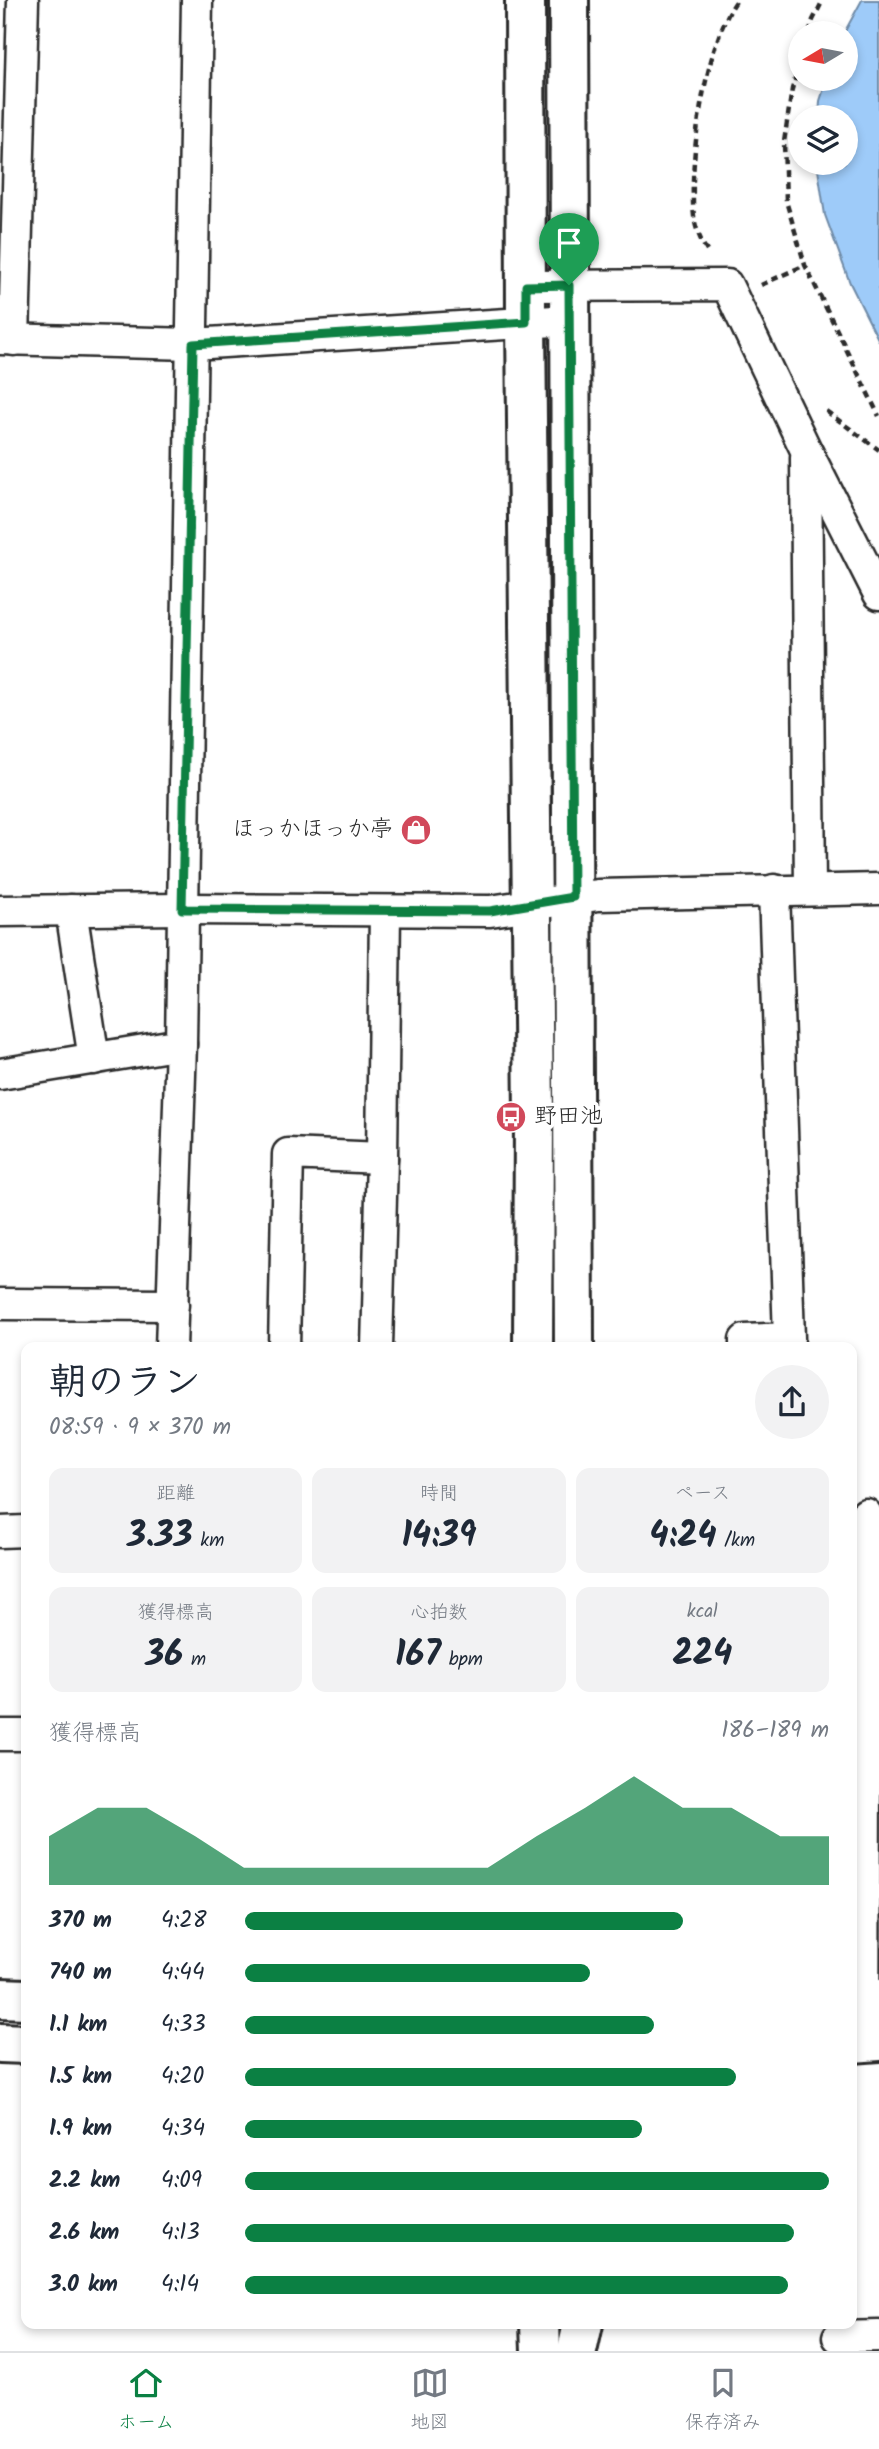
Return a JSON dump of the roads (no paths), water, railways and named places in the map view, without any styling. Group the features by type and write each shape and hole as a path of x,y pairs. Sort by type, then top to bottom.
{"street":[{"path":"23,0 7,340 193,344 526,304 731,291 806,450 879,593"},
{"path":"171,1342 181,1044 197,0"},
{"path":"525,0 534,1117 533,1342"},
{"path":"569,0 574,1342"},
{"path":"806,450 810,889"},
{"path":"0,911 490,911 598,895 879,889"},
{"path":"745,1342 789,1338 774,890"},
{"path":"71,910 94,1059"},
{"path":"377,1342 385,911"},
{"path":"0,1074 181,1044"},
{"path":"284,1342 289,1154 382,1158"},
{"path":"0,1304 173,1305"},
{"path":"865,2042 866,1514"},
{"path":"0,1532 21,1531"},
{"path":"0,1735 21,1735"},
{"path":"0,1998 21,1999"},
{"path":"0,2043 21,2044"},
{"path":"540,2329 541,2351"},
{"path":"577,2351 582,2329"},
{"path":"838,2337 879,2336"}],"water":[{"path":"862,0 879,0 879,341 850,283 825,215 819,175 858,175 858,105 820,105 823,91 858,91 858,21 851,21"}],"place":[{"name":"ほっかほっか亭","path":"416,830"},
{"name":"野田池","path":"511,1117"}]}
